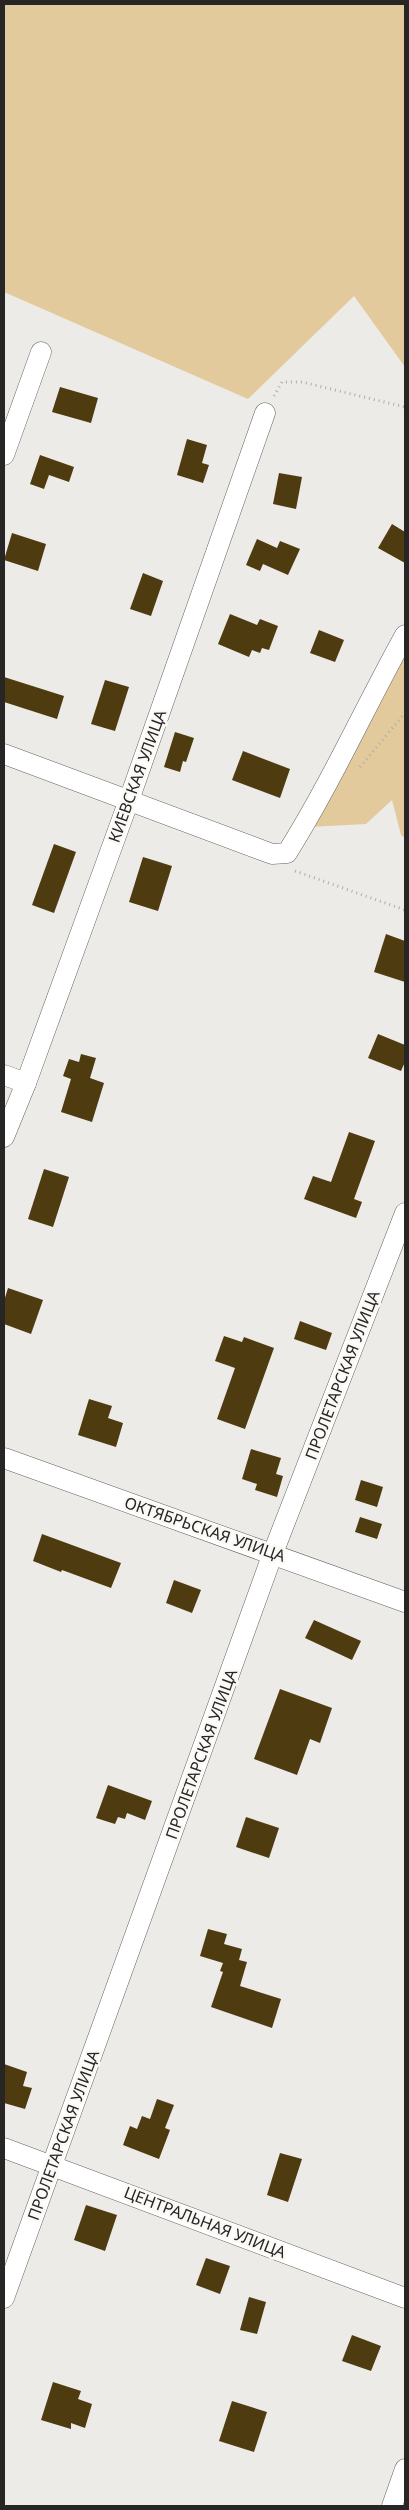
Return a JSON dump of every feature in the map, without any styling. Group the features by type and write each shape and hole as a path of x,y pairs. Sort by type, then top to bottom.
{"street":[{"path":"4,455 41,352"},
{"name":"КИЕВСКАЯ УЛИЦА","path":"4,1137 26,1083 129,800 265,413"},
{"path":"4,754 272,854 287,853 313,813 351,735 405,635"},
{"path":"4,1074 26,1083"},
{"name":"ПРОЛЕТАРСКАЯ УЛИЦА","path":"4,2298 273,1553 405,1212"},
{"name":"ОКТЯБРЬСКАЯ УЛИЦА","path":"4,1458 273,1553 405,1602"},
{"name":"ЦЕНТРАЛЬНАЯ УЛИЦА","path":"4,2148 405,2298"},
{"path":"392,2506 405,2469"}],"path":[{"path":"265,413 282,382 302,382 405,407"},
{"path":"272,854 288,869 405,910"}],"shaded area":[{"path":"4,4 405,4 405,367 354,296 248,399 4,292"},
{"path":"405,651 405,838 401,835 392,800 366,824 310,827"}],"building":[{"path":"60,387 98,398 91,423 52,412"},
{"path":"187,439 207,445 202,463 209,465 203,483 177,475"},
{"path":"40,455 74,467 69,482 49,475 44,489 30,484"},
{"path":"279,473 302,477 296,509 273,504"},
{"path":"392,524 405,532 405,563 378,548"},
{"path":"12,533 46,544 38,571 4,560"},
{"path":"257,539 277,548 280,541 300,549 288,575 263,564 260,571 246,565"},
{"path":"143,573 163,581 151,616 130,609"},
{"path":"230,614 257,625 260,619 278,626 269,650 262,648 260,653 252,650 249,657 218,644"},
{"path":"319,630 344,640 335,662 310,653"},
{"path":"4,677 64,696 57,719 4,702"},
{"path":"105,680 129,687 115,731 91,724"},
{"path":"175,732 194,738 186,762 183,761 180,772 164,767"},
{"path":"243,751 290,769 280,798 232,780"},
{"path":"54,844 76,852 54,913 32,905"},
{"path":"143,857 172,866 158,911 129,902"},
{"path":"386,934 405,941 405,982 374,972"},
{"path":"378,1034 405,1045 405,1062 401,1071 368,1058"},
{"path":"81,1054 96,1058 90,1078 104,1083 92,1122 61,1112 71,1079 63,1076 69,1059 79,1062"},
{"path":"349,1132 375,1141 354,1199 362,1202 356,1218 304,1199 313,1176 331,1182"},
{"path":"44,1169 69,1177 53,1227 28,1219"},
{"path":"8,1288 43,1300 31,1334 4,1324 4,1301"},
{"path":"300,1321 332,1333 326,1350 294,1339"},
{"path":"224,1336 242,1342 244,1337 274,1348 245,1429 217,1419 235,1368 215,1361"},
{"path":"89,1399 112,1406 108,1418 123,1423 116,1447 78,1435"},
{"path":"251,1449 281,1458 276,1474 283,1476 277,1497 255,1490 257,1484 242,1479"},
{"path":"361,1480 383,1487 377,1507 355,1500"},
{"path":"360,1517 382,1524 377,1539 355,1532"},
{"path":"42,1534 121,1563 111,1588 33,1561"},
{"path":"174,1580 201,1590 192,1613 166,1603"},
{"path":"314,1620 361,1641 352,1660 305,1638"},
{"path":"280,1689 332,1708 320,1743 310,1739 297,1775 254,1759"},
{"path":"108,1785 152,1801 145,1820 127,1813 125,1819 118,1817 115,1824 96,1818"},
{"path":"246,1817 279,1828 269,1858 236,1847"},
{"path":"208,1929 227,1934 224,1944 242,1949 239,1960 247,1962 240,1986 281,1999 272,2028 211,2007 223,1972 220,1971 223,1963 200,1956"},
{"path":"4,2064 27,2072 23,2086 32,2088 25,2109 4,2103"},
{"path":"157,2099 174,2105 165,2128 170,2130 159,2159 123,2145 130,2126 137,2129 142,2116 150,2119"},
{"path":"280,2153 302,2159 288,2202 267,2195"},
{"path":"86,2205 117,2215 105,2251 74,2240"},
{"path":"206,2258 230,2266 220,2294 196,2285"},
{"path":"249,2297 266,2302 257,2334 240,2330"},
{"path":"352,2335 381,2346 371,2371 342,2361"},
{"path":"53,2382 81,2391 78,2399 92,2404 85,2428 71,2423 71,2429 41,2420"},
{"path":"232,2401 267,2412 254,2452 219,2441"}]}
